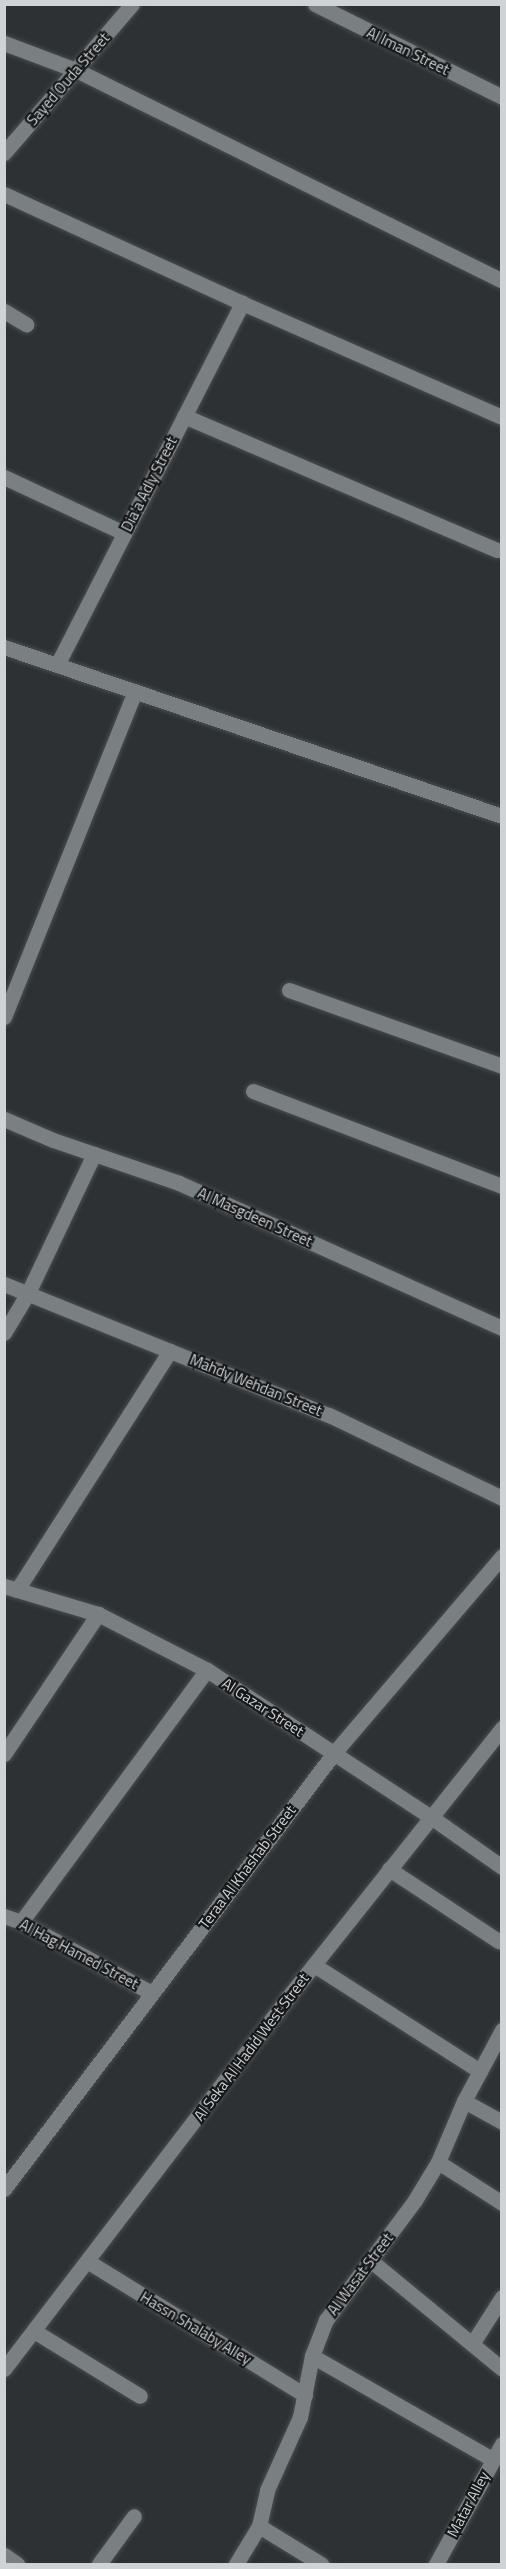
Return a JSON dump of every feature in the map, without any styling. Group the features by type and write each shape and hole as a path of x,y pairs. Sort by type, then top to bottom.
{"street":[{"name":"Sayed Ouda Street","path":"4,153 132,4"},
{"name":"Al Iman Street","path":"315,4 501,97"},
{"path":"4,43 76,70 501,281"},
{"path":"4,194 242,303 501,417"},
{"name":"Dia'a Adly Street","path":"57,664 242,303"},
{"path":"4,310 26,324"},
{"path":"184,416 498,550"},
{"path":"4,477 124,533"},
{"path":"4,646 501,816"},
{"path":"4,1017 135,692"},
{"path":"289,990 501,1066"},
{"path":"253,1091 501,1186"},
{"name":"Al Masgdeen Street","path":"4,1119 94,1154 179,1183 501,1328"},
{"path":"4,1333 28,1293 94,1154"},
{"name":"Mahdy Wehdan Street","path":"4,1284 330,1414 501,1498"},
{"path":"11,1588 170,1351"},
{"name":"Teraa Al Khashab Street","path":"4,2189 334,1753 501,1556"},
{"name":"Al Gazar Street","path":"11,1588 98,1614 207,1670 431,1817 501,1867"},
{"path":"4,1754 98,1614"},
{"path":"21,1922 207,1670"},
{"name":"Al Seka Al Hadid West Street","path":"4,2369 314,1965 500,1733"},
{"path":"389,1869 498,1941"},
{"name":"Al Hag Hamed Street","path":"4,1916 21,1922 152,1994"},
{"path":"314,1965 480,2071"},
{"name":"Al Wasat Street","path":"236,2565 259,2526 267,2490 300,2417 312,2356 326,2320 416,2200 438,2162 464,2101 501,2030"},
{"path":"464,2101 501,2122"},
{"path":"438,2162 501,2203"},
{"path":"370,2260 501,2369"},
{"name":"Hassn Shalaby Alley","path":"87,2261 305,2395"},
{"path":"471,2344 501,2297"},
{"path":"34,2331 141,2396"},
{"path":"312,2356 492,2459"},
{"name":"Matar Alley","path":"436,2565 501,2444"},
{"path":"99,2565 134,2516"},
{"path":"259,2526 321,2565"},
{"path":"4,2555 17,2565"}]}
